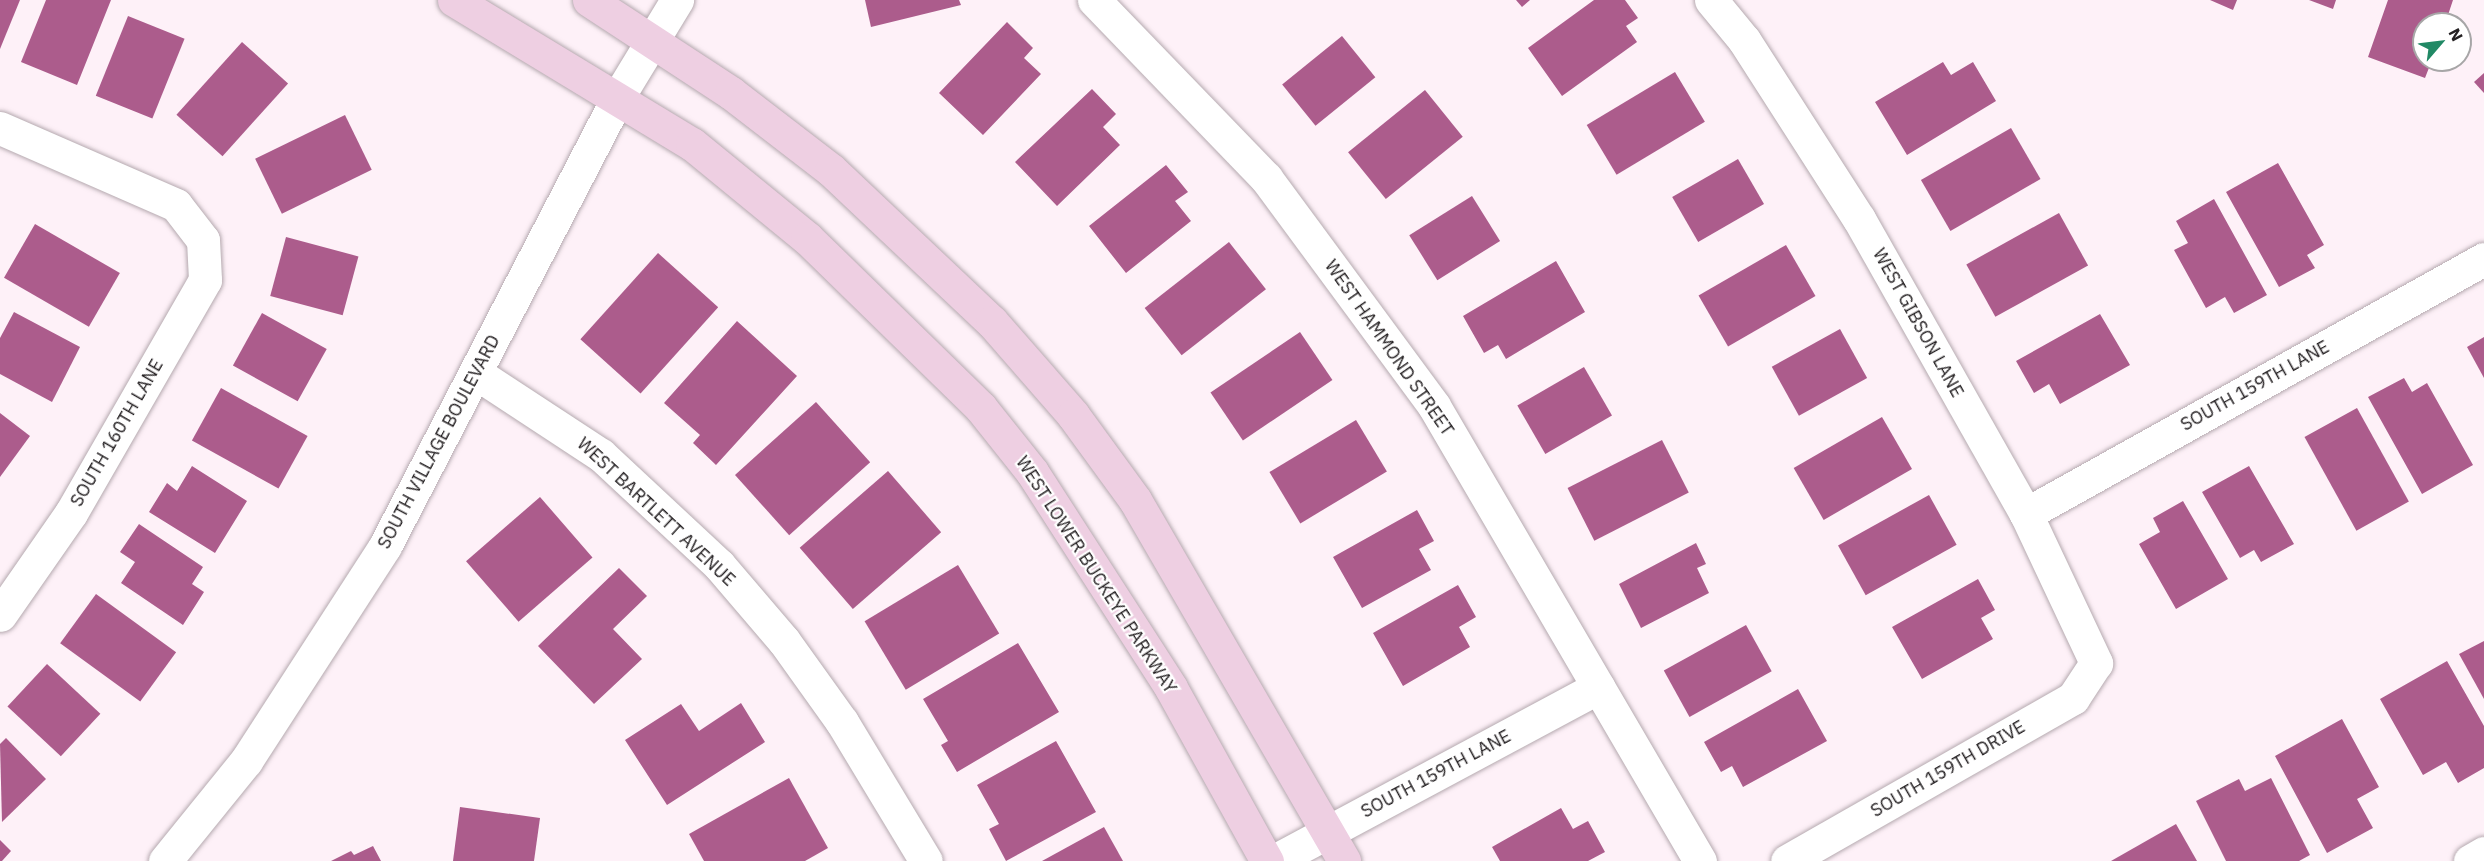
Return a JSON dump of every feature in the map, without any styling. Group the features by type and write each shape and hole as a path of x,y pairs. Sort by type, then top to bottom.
{"main road":[{"name":"WEST LOWER BUCKEYE PARKWAY","path":"454,0 618,97 692,144 807,238 981,408 1032,472 1171,688 1267,861"},
{"path":"589,0 655,39 860,197 992,322 1073,415 1136,500 1344,861"}],"street":[{"name":"SOUTH VILLAGE BOULEVARD","path":"165,861 246,761 341,617 476,374 618,97 677,0"},
{"name":"WEST HAMMOND STREET","path":"1094,0 1266,178 1434,406 1700,861"},
{"name":"WEST GIBSON LANE","path":"1711,0 1744,40 1860,219 2026,514 2096,663"},
{"name":"SOUTH 160TH LANE","path":"0,128 176,205 203,240 206,280 71,513 0,615"},
{"name":"SOUTH 159TH LANE","path":"2026,514 2484,259"},
{"name":"WEST BARTLETT AVENUE","path":"476,374 601,456 719,565 784,641 842,722 926,861"},
{"name":"SOUTH 159TH DRIVE","path":"1787,861 2073,698 2096,663"},
{"name":"SOUTH 159TH LANE","path":"1274,861 1598,687"},
{"path":"2470,861 2484,853"}],"building":[{"path":"0,0 20,0 0,49"},
{"path":"46,0 111,0 77,85 21,62"},
{"path":"865,0 959,0 961,5 871,27"},
{"path":"1516,0 1530,0 1522,7"},
{"path":"1594,0 1625,0 1638,18 1626,26 1637,42 1562,96 1528,48"},
{"path":"2210,0 2237,0 2233,10"},
{"path":"2309,0 2336,0 2333,9"},
{"path":"2388,0 2453,0 2449,12 2412,12 2412,72 2427,72 2425,78 2368,57"},
{"path":"128,16 185,39 152,119 96,96"},
{"path":"1007,22 1033,48 1024,58 1041,74 983,135 939,93"},
{"path":"1342,36 1375,77 1316,126 1282,84"},
{"path":"242,42 288,83 223,156 176,115"},
{"path":"1943,62 1951,75 1973,62 1996,101 1907,155 1875,102"},
{"path":"1675,72 1705,122 1617,175 1587,125"},
{"path":"2484,73 2484,93 2474,82"},
{"path":"1092,89 1116,114 1103,127 1120,145 1057,206 1015,162"},
{"path":"1425,90 1463,137 1386,199 1348,152"},
{"path":"345,115 372,170 282,214 255,159"},
{"path":"2011,128 2040,179 1950,231 1921,180"},
{"path":"1738,159 1764,204 1698,242 1672,197"},
{"path":"2278,163 2324,245 2307,255 2315,268 2279,287 2226,192"},
{"path":"1166,165 1188,192 1175,201 1191,221 1126,273 1089,226"},
{"path":"1472,196 1500,241 1437,280 1409,235"},
{"path":"2214,199 2267,295 2234,313 2225,297 2206,308 2174,250 2188,243 2176,221"},
{"path":"2059,213 2088,265 1995,317 1966,264"},
{"path":"35,224 120,273 89,327 4,278"},
{"path":"286,237 358,256 343,315 270,296"},
{"path":"1229,242 1266,289 1182,355 1145,308"},
{"path":"1786,245 1816,296 1728,347 1699,296"},
{"path":"658,253 718,307 641,393 580,339"},
{"path":"1556,261 1585,312 1506,359 1498,345 1484,353 1463,316"},
{"path":"14,312 80,347 52,402 0,374 0,338"},
{"path":"262,313 327,349 298,401 233,365"},
{"path":"2100,314 2130,365 2060,404 2049,384 2034,393 2016,361"},
{"path":"737,321 797,376 716,465 693,443 700,435 664,403"},
{"path":"1840,329 1867,378 1799,416 1772,367"},
{"path":"1300,332 1332,380 1243,440 1210,392"},
{"path":"2484,337 2484,378 2467,347"},
{"path":"1584,367 1612,415 1545,454 1517,406"},
{"path":"2404,378 2412,392 2427,383 2473,465 2422,494 2368,397"},
{"path":"221,388 308,436 278,488 192,440"},
{"path":"816,402 870,462 789,535 735,475"},
{"path":"2357,408 2409,502 2356,531 2305,437"},
{"path":"0,413 30,436 0,477"},
{"path":"1882,417 1912,469 1824,520 1794,468"},
{"path":"1356,420 1387,471 1300,523 1269,472"},
{"path":"1662,440 1689,493 1594,541 1568,488"},
{"path":"192,466 247,501 215,553 149,512 167,483 177,491"},
{"path":"2249,466 2294,544 2261,562 2254,550 2240,558 2202,492"},
{"path":"888,471 941,532 853,609 800,548"},
{"path":"1929,495 1957,545 1866,595 1838,545"},
{"path":"540,497 592,557 519,622 466,561"},
{"path":"2183,501 2228,579 2176,609 2139,544 2160,532 2153,518"},
{"path":"1417,510 1434,541 1419,549 1431,570 1362,608 1333,557"},
{"path":"139,524 203,567 192,584 204,592 183,625 121,583 135,562 120,552"},
{"path":"1696,543 1706,564 1697,568 1709,593 1641,628 1619,584"},
{"path":"958,565 999,634 906,690 865,621"},
{"path":"619,568 647,596 613,629 642,659 594,704 538,646"},
{"path":"1978,579 1995,610 1981,618 1993,639 1922,679 1892,627"},
{"path":"1458,585 1476,617 1459,627 1470,647 1403,686 1373,633"},
{"path":"96,594 176,652 140,702 60,643"},
{"path":"1746,625 1772,671 1689,717 1664,671"},
{"path":"2484,641 2484,699 2459,654"},
{"path":"1018,643 1059,712 957,772 941,745 948,741 923,699"},
{"path":"2447,661 2484,726 2484,768 2458,783 2446,762 2423,775 2380,699"},
{"path":"47,664 100,714 61,756 7,706"},
{"path":"1798,689 1827,741 1743,787 1732,766 1721,772 1704,742"},
{"path":"741,703 765,742 667,805 625,740 681,704 699,731"},
{"path":"2342,719 2379,787 2357,799 2373,828 2327,853 2275,756"},
{"path":"6,738 46,779 2,822 0,744"},
{"path":"1056,741 1096,812 1006,861 989,829 999,824 977,785"},
{"path":"789,778 828,848 805,861 704,861 689,834"},
{"path":"2271,778 2310,855 2299,861 2226,861 2196,801 2239,779 2245,791"},
{"path":"460,807 540,818 534,861 453,861"},
{"path":"1561,808 1573,829 1588,821 1605,852 1588,861 1500,861 1492,847"},
{"path":"2176,824 2197,861 2111,861"},
{"path":"1104,827 1123,861 1042,861"},
{"path":"0,840 11,851 2,861 0,861"},
{"path":"373,846 381,861 331,861 351,851 354,855"}]}
